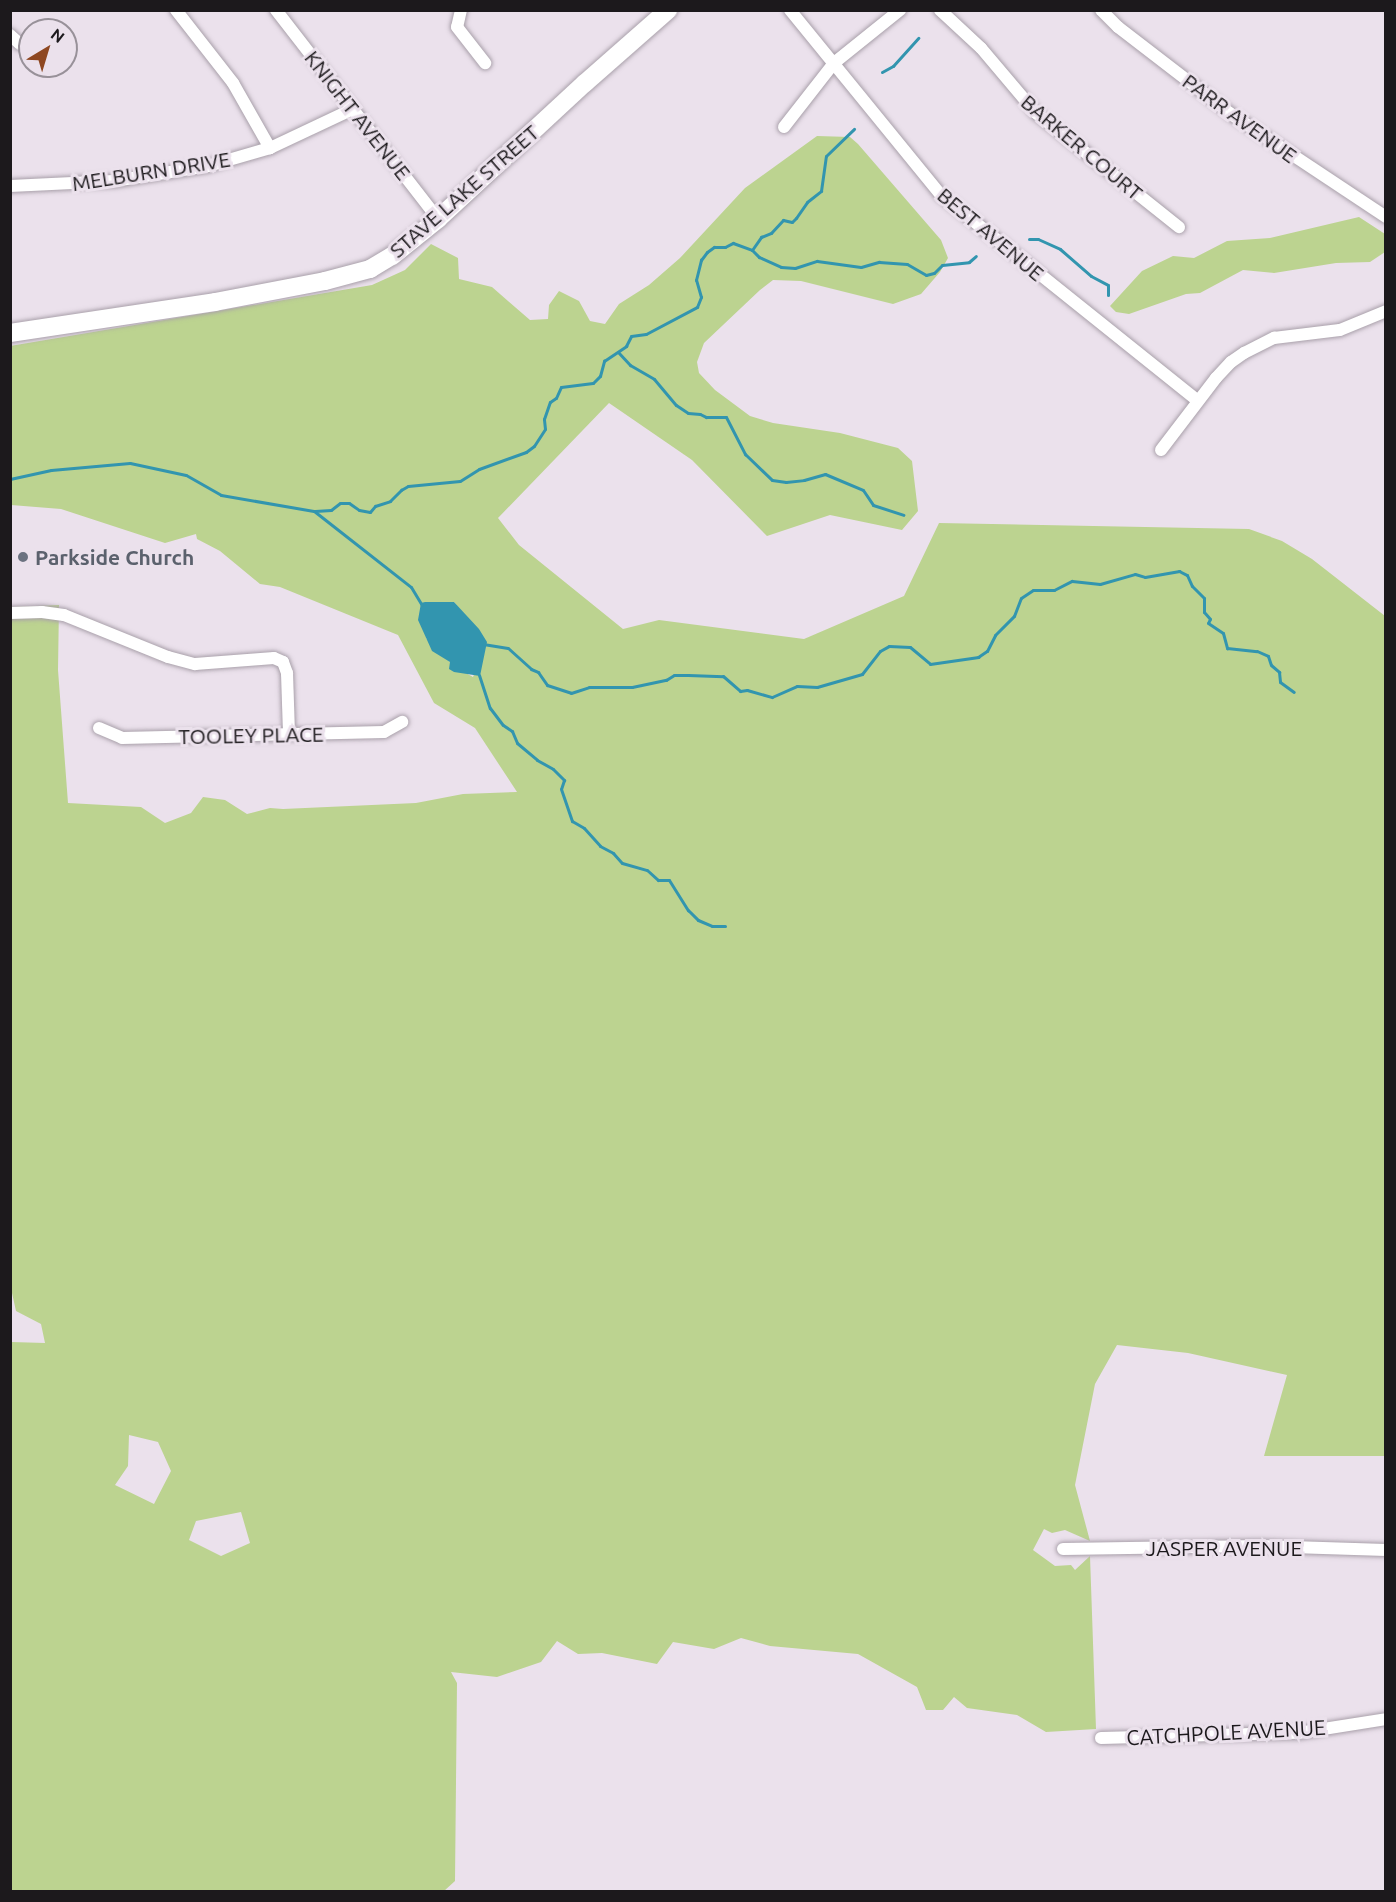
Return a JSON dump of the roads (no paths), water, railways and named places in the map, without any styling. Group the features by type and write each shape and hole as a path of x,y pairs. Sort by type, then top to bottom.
{"main road":[{"name":"STAVE LAKE STREET","path":"10,333 215,302 351,275 382,263 438,219 668,10"}],"street":[{"path":"176,10 233,83 270,148"},
{"name":"KNIGHT AVENUE","path":"276,10 438,219"},
{"path":"461,10 457,27 485,63"},
{"name":"BEST AVENUE","path":"790,10 929,180 954,207 1198,401"},
{"path":"784,127 834,63 900,10"},
{"name":"BARKER COURT","path":"940,10 981,48 1036,113 1179,227"},
{"name":"PARR AVENUE","path":"1101,10 1118,27 1231,114 1386,217"},
{"name":"MELBURN DRIVE","path":"10,186 114,181 208,166 270,148 353,110"},
{"path":"1161,450 1231,362 1260,344 1290,334 1340,330 1386,310"},
{"path":"10,613 42,612 64,615 168,657 195,664 274,658 283,662 287,673 289,734"},
{"name":"TOOLEY PLACE","path":"99,728 122,738 384,732 402,722"},
{"name":"JASPER AVENUE","path":"1063,1549 1260,1546 1386,1550"},
{"name":"CATCHPOLE AVENUE","path":"1101,1737 1298,1732 1386,1719"}],"water":[{"path":"454,602 479,629 487,642 480,676 454,672 449,669 450,662 432,651 418,620 421,603"}],"waterway":[{"path":"882,72 893,66 918,38"},
{"path":"315,511 331,510 340,503 349,503 359,510 370,512 375,506 390,501 408,486 460,481 479,469 526,452 534,446 545,429 544,419 550,402 556,398 561,387 593,383 600,376 604,361 626,346 631,336 646,334 697,307 701,297 696,280 701,260 707,252 714,247 725,247 733,243 752,250 761,237 771,233 783,220 792,222 807,202 821,191 826,156 854,129"},
{"path":"1029,239 1038,239 1060,249 1091,276 1108,285 1108,295"},
{"path":"752,250 759,257 781,267 795,268 817,261 861,267 879,262 907,264 926,275 934,273 942,265 969,262 976,256"},
{"path":"618,352 630,365 654,379 676,405 688,413 706,417 726,417 745,454 772,480 786,482 804,480 825,474 863,490 873,505 903,515"},
{"path":"10,479 51,470 130,463 186,475 221,495 314,511 411,587 422,605"},
{"path":"483,644 508,648 531,669 538,672 547,685 571,693 589,687 632,687 666,680 674,675 688,675 723,676 740,691 747,690 772,697 797,686 817,687 862,674 880,651 889,646 910,647 930,664 978,657 987,651 995,635 1014,616 1021,598 1033,590 1054,590 1072,581 1100,584 1135,574 1145,577 1179,571 1187,575 1192,586 1204,598 1204,612 1210,619 1208,623 1223,633 1227,648 1257,651 1268,656 1271,665 1279,672 1280,682 1294,692"},
{"path":"479,675 490,708 503,725 512,731 517,743 537,760 553,769 564,780 561,789 572,821 584,828 600,846 613,853 622,863 647,870 658,880 669,880 688,910 698,920 712,926 725,926"}],"place":[{"name":"Parkside Church","path":"23,557"}]}
